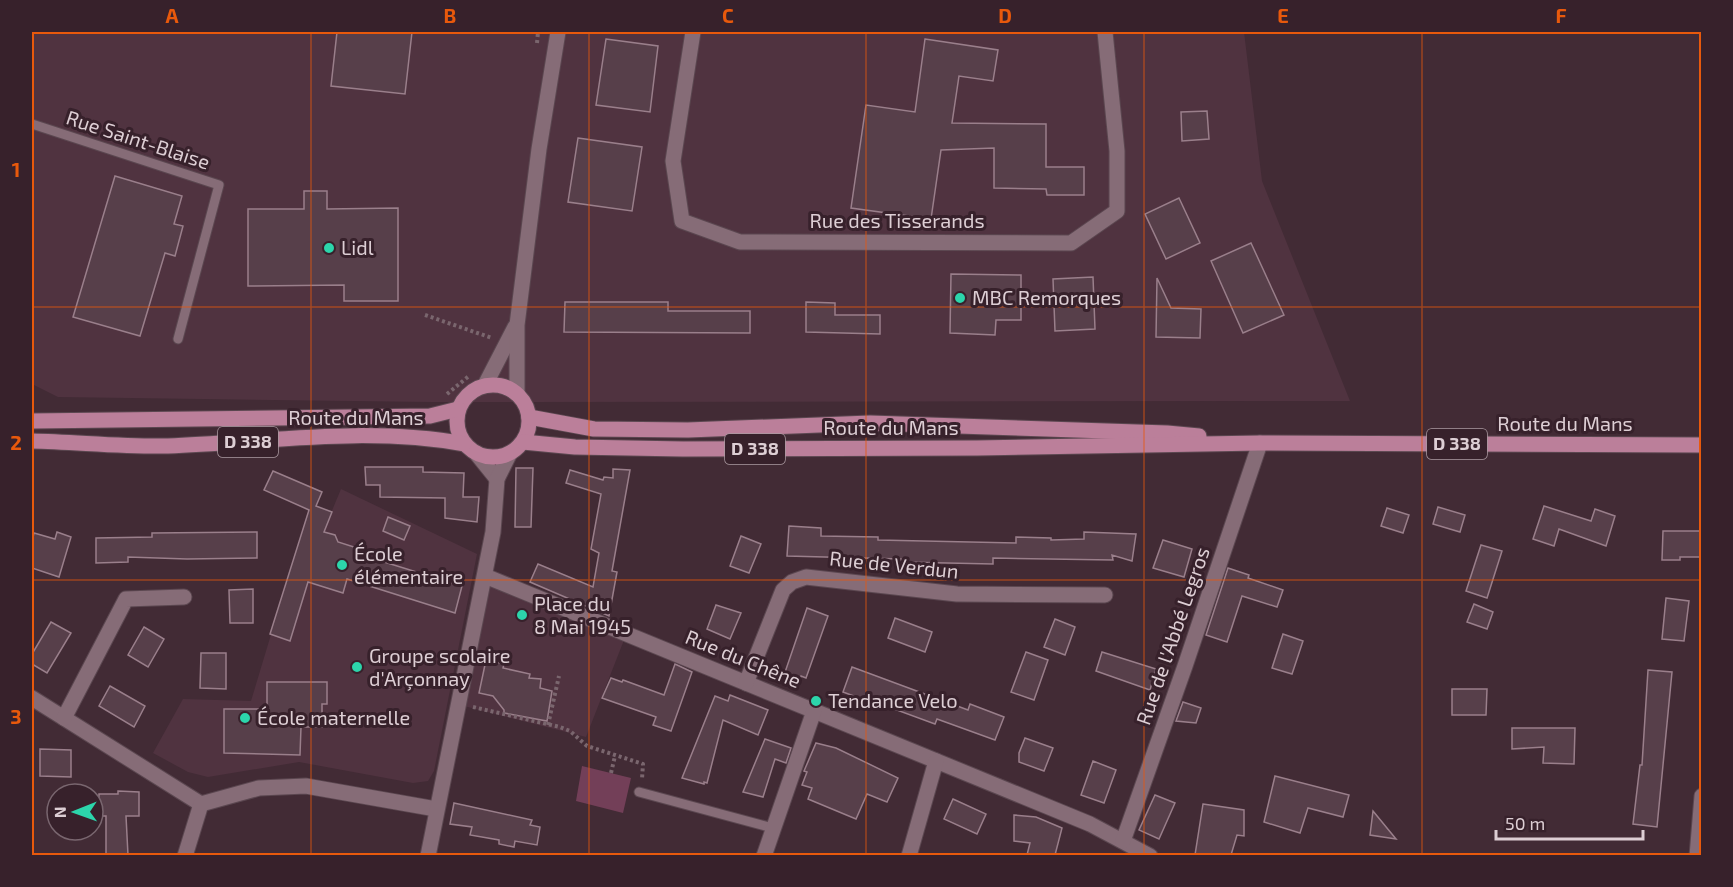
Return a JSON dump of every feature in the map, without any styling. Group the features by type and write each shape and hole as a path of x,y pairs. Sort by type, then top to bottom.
{"main road":[{"path":"485,385 502,386 517,394 525,404 529,417 528,430 523,442 510,453 499,457 487,457 470,449 458,433 456,421 458,409 469,394 485,385"},
{"name":"Route du Mans","path":"32,421 430,416 458,409"},
{"name":"Route du Mans","path":"529,417 594,429 688,430 870,423 1167,433 1260,443"},
{"name":"Route du Mans","path":"32,441 165,446 322,436 382,437 431,438 470,449"},
{"name":"Route du Mans","path":"523,442 574,447 729,449 1260,443 1701,445"}],"street":[{"path":"517,394 517,325 539,149 558,32"},
{"name":"Rue des Tisserands","path":"693,32 673,161 682,220 740,242 1059,243 1071,243 1117,211 1117,151 1105,32"},
{"path":"485,385 517,325"},
{"name":"Rue de l'Abbé Legros","path":"1123,841 1260,443"},
{"path":"470,449 497,479"},
{"path":"428,855 485,576 493,532 497,479 510,453"},
{"name":"Rue du Chêne","path":"485,576 1090,824 1150,855"},
{"name":"Rue de Verdun","path":"746,683 783,590 792,582 806,577 957,594 1105,595"},
{"path":"64,718 126,599 184,597"},
{"path":"32,698 201,804 259,788 306,786 436,809"},
{"path":"764,855 814,711"},
{"path":"909,855 936,761"},
{"path":"1697,855 1701,796"},
{"path":"185,855 201,804"}],"lane":[{"name":"Rue Saint-Blaise","path":"32,124 219,185 178,339"},
{"path":"639,792 773,828"}],"path":[{"path":"425,315 498,341"},
{"path":"430,416 431,402 446,394 477,370"},
{"path":"548,725 559,676"},
{"path":"458,703 570,731 587,746 643,764 639,792"},
{"path":"611,773 615,756"}],"shaded area":[{"path":"32,32 1244,32 1262,181 1350,401 431,402 58,397 32,384"},
{"name":"Groupe scolaire d'Arçonnay","path":"341,489 477,554 434,771 428,781 413,783 299,762 208,777 188,772 153,753 183,699 251,701 307,515 326,525"},
{"path":"487,582 624,640 586,737 464,706"},
{"path":"582,766 631,778 623,813 576,801"}],"building":[{"path":"337,32 412,32 405,94 331,86"},
{"path":"606,39 658,46 650,112 596,105"},
{"path":"925,39 998,50 993,81 959,76 952,123 1046,124 1046,167 1084,167 1084,195 1047,195 1046,189 994,188 994,148 941,150 931,219 851,208 866,105 915,112"},
{"path":"1207,111 1209,139 1182,141 1181,112"},
{"path":"578,138 642,147 632,211 568,202"},
{"path":"115,176 182,196 174,224 183,226 175,256 165,253 140,336 73,317"},
{"path":"304,191 327,191 327,209 398,208 398,301 344,301 344,285 248,286 248,209 304,209"},
{"path":"1179,198 1200,243 1166,259 1145,214"},
{"path":"1251,243 1284,315 1243,333 1211,261"},
{"path":"951,274 1021,275 1021,320 996,320 995,335 950,333"},
{"path":"1093,277 1095,329 1055,331 1053,279"},
{"path":"1157,278 1171,308 1201,309 1200,338 1156,337"},
{"path":"565,302 668,302 668,311 750,311 750,333 564,332"},
{"path":"806,302 835,303 835,315 880,315 880,334 806,332"},
{"path":"365,467 423,467 423,472 464,473 463,497 479,497 477,522 445,518 445,498 380,497 380,485 366,485"},
{"path":"516,468 533,468 531,527 515,527"},
{"path":"613,469 630,470 612,571 617,572 609,616 530,582 538,564 593,587 599,553 591,549 601,494 566,483 570,470 603,480 604,477 613,478"},
{"name":"École élémentaire","path":"273,471 322,492 316,506 332,512 324,532 335,535 338,542 357,548 355,553 462,586 455,613 347,579 343,593 308,582 290,641 270,634 309,510 264,490"},
{"path":"1544,506 1591,521 1595,509 1615,516 1606,546 1559,529 1554,546 1533,539"},
{"path":"1438,507 1465,515 1460,532 1433,524"},
{"path":"1387,508 1409,515 1403,533 1381,526"},
{"path":"388,517 410,526 404,540 383,531"},
{"path":"789,526 821,528 821,536 878,537 878,540 1016,543 1016,537 1051,538 1051,540 1084,539 1084,532 1136,534 1132,561 1112,555 1113,560 993,558 993,564 901,562 901,559 787,556"},
{"path":"1663,531 1700,531 1700,557 1662,560"},
{"path":"57,532 71,537 59,577 32,568 34,533 55,539"},
{"path":"257,532 257,558 128,557 128,562 96,563 96,538 152,537 152,533"},
{"path":"741,536 761,544 749,573 730,566"},
{"path":"1163,540 1192,549 1184,577 1153,568"},
{"path":"1481,545 1502,551 1487,598 1466,591"},
{"path":"1228,568 1249,575 1248,578 1283,590 1277,607 1242,596 1227,642 1206,635"},
{"path":"253,589 253,623 230,623 229,590"},
{"path":"1666,598 1689,601 1684,641 1662,639"},
{"path":"1474,604 1493,612 1487,629 1467,622"},
{"path":"716,605 741,613 730,639 707,629"},
{"path":"807,608 828,616 806,678 801,676 797,687 782,681"},
{"path":"895,618 932,632 925,652 888,638"},
{"path":"1055,619 1075,627 1065,655 1044,647"},
{"path":"51,622 71,633 47,673 32,664 32,654"},
{"path":"144,627 164,639 148,667 128,655"},
{"path":"1283,634 1303,641 1292,674 1272,668"},
{"path":"1026,652 1048,660 1034,700 1011,692"},
{"path":"1102,652 1156,669 1150,690 1096,671"},
{"path":"201,653 226,653 226,689 200,688"},
{"path":"486,660 504,664 503,668 530,674 529,678 541,679 540,688 552,691 547,721 504,713 493,696 479,693"},
{"path":"675,664 692,672 671,731 653,725 656,717 602,698 611,678 664,695"},
{"path":"852,667 968,710 970,704 1004,717 995,740 937,719 935,724 843,692"},
{"path":"1648,670 1672,672 1657,827 1633,824 1640,765 1642,765"},
{"name":"École maternelle","path":"267,682 327,682 327,704 322,704 322,727 301,727 300,755 224,753 224,709 267,709"},
{"path":"110,686 145,706 134,727 99,706"},
{"path":"1452,689 1487,689 1486,715 1452,715"},
{"path":"730,695 768,710 758,735 723,720 707,783 682,778 715,696 728,701"},
{"path":"1183,702 1201,708 1196,723 1176,721"},
{"path":"1512,728 1575,728 1574,764 1543,763 1544,747 1512,749"},
{"path":"1025,738 1053,748 1044,771 1019,762 1019,753"},
{"path":"765,739 791,748 786,763 775,759 763,797 743,792"},
{"path":"816,743 836,748 898,778 887,802 867,794 856,819 808,799 812,788 802,785 807,772 804,771"},
{"path":"40,749 71,750 71,777 40,776"},
{"path":"1093,761 1116,770 1104,803 1081,795"},
{"path":"1275,776 1349,795 1343,817 1308,808 1300,833 1264,822"},
{"path":"118,791 139,792 139,816 126,816 128,855 106,855 105,794 118,794"},
{"path":"1155,795 1175,803 1159,839 1139,830"},
{"path":"953,799 986,814 977,834 944,819"},
{"path":"454,803 532,820 530,825 540,827 537,845 515,841 514,847 499,844 499,840 470,835 472,827 450,824"},
{"path":"1203,804 1244,810 1244,836 1237,835 1231,855 1195,855"},
{"path":"1373,811 1396,839 1370,835"},
{"path":"1014,815 1036,817 1062,828 1055,855 1027,855 1030,843 1014,841"}],"place":[{"name":"Lidl","path":"329,248"},
{"name":"MBC Remorques","path":"960,298"},
{"name":"École élémentaire","path":"342,565"},
{"name":"Place du 8 Mai 1945","path":"522,615"},
{"name":"Groupe scolaire d'Arçonnay","path":"357,667"},
{"name":"Tendance Velo","path":"816,701"},
{"name":"École maternelle","path":"245,718"}]}
